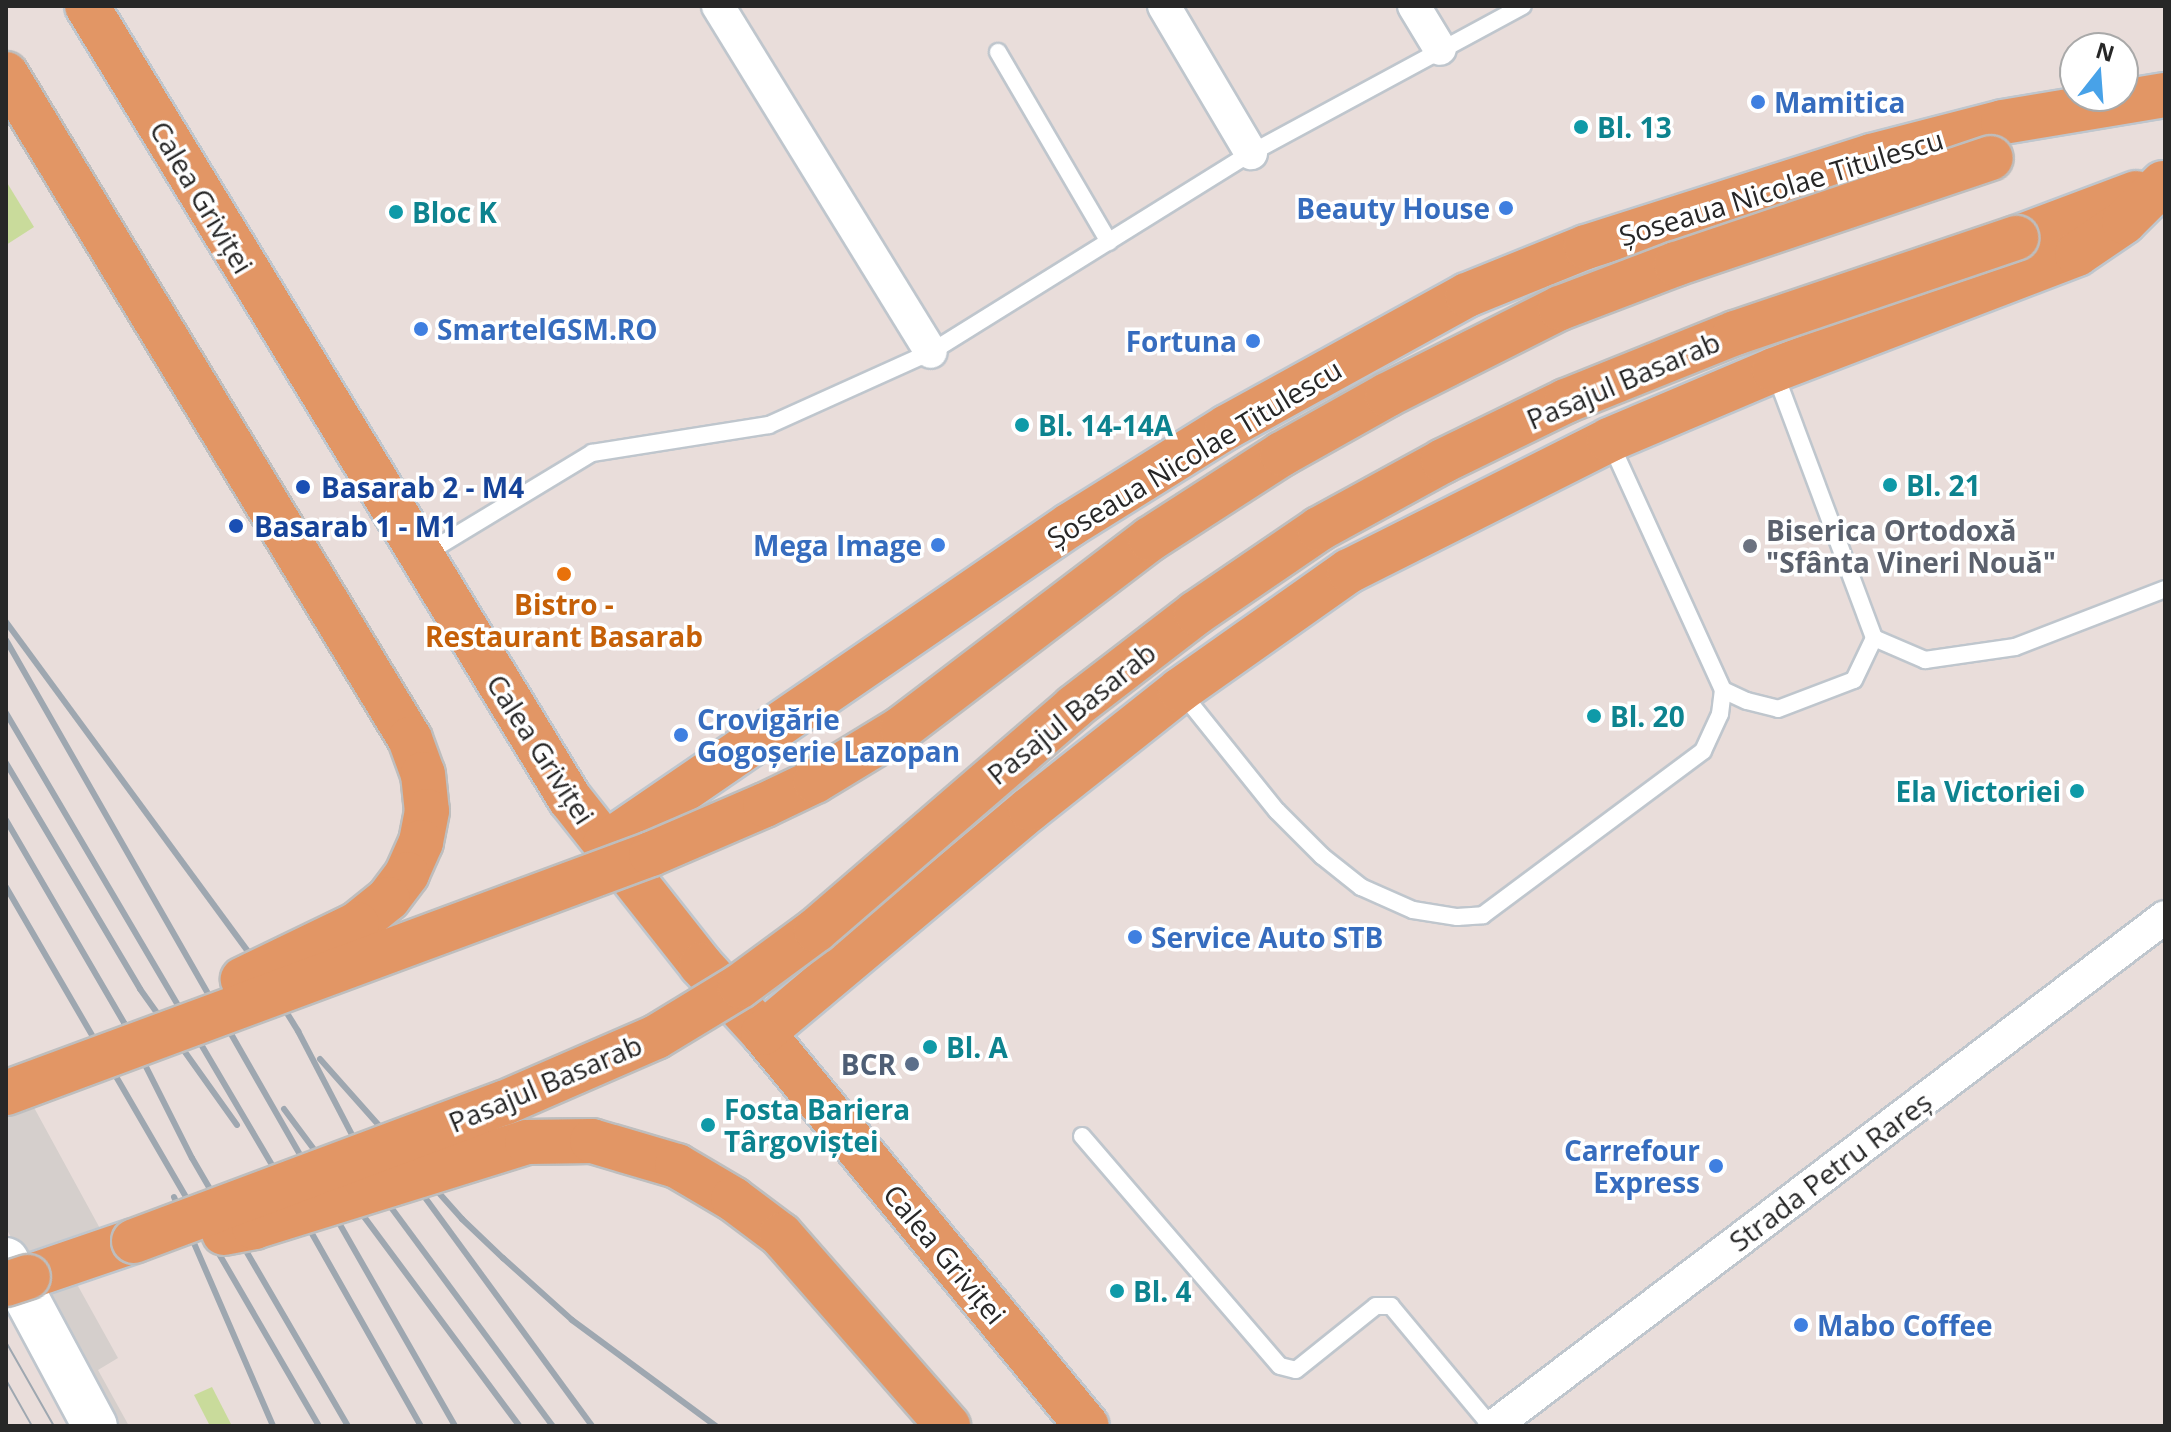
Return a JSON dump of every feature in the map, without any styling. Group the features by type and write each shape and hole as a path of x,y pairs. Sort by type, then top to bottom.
{"main road":[{"name":"Calea Griviței","path":"87,6 570,799 701,965 763,1033 1087,1426"},
{"path":"6,74 410,739 423,774 427,811 421,842 407,874 388,899 357,924 163,1018 96,1060"},
{"name":"Șoseaua Nicolae Titulescu","path":"605,844 1070,525 1227,427 1467,295 1586,247 1871,156 2003,122 2165,95"},
{"path":"6,1093 637,859 765,805 842,766 902,728 1150,539 1282,454 1387,395 1560,308 1690,259 2165,102"},
{"path":"763,1033 1030,809 1180,690 1349,571 1609,440 1774,370 2077,254 2124,222 2164,183"},
{"name":"Pasajul Basarab","path":"6,1284 134,1241 504,1103 656,1037 740,986 816,930 1074,707 1196,613 1319,529 1443,461 1566,401 1735,333 2016,238 2164,183"},
{"path":"134,1241 202,1237 254,1227 527,1142 592,1141 677,1166 733,1199 781,1235 948,1426"},
{"path":"6,1260 95,1426"}],"street":[{"path":"718,6 931,352"},
{"path":"1164,6 1251,153"},
{"path":"1414,6 1440,49"},
{"name":"Strada Petru Rareș","path":"1493,1426 2165,917"}],"lane":[{"path":"420,557 592,453 769,425 931,352 1251,153 1523,6"},
{"path":"998,52 1109,242"},
{"path":"1723,690 1747,701 1778,709 1854,680 1874,638 1774,370"},
{"path":"1180,690 1277,811 1322,856 1374,893 1413,910 1457,917 1483,915 1703,751 1715,732 1723,690 1609,440"},
{"path":"1874,638 1925,660 2015,647 2165,589"},
{"path":"1082,1136 1280,1366 1296,1370 1376,1306 1391,1306 1493,1426"}],"green space":[{"path":"6,181 34,227 6,245"},
{"path":"212,1387 232,1426 210,1426 194,1395"}],"shaded area":[{"path":"31,1102 109,1245 68,1268 118,1358 98,1370 129,1426 114,1426 6,1228 6,1116"}],"tram line":[{"path":"6,1342 54,1426"},
{"path":"6,1380 32,1426"}],"railway":[{"path":"6,622 254,960 298,1031 387,1202 553,1426"},
{"path":"6,640 455,1426"},
{"path":"6,713 302,1216 421,1426"},
{"path":"6,763 140,989 237,1125"},
{"path":"6,820 124,1023 192,1158 348,1426"},
{"path":"6,887 319,1426"},
{"path":"320,1059 462,1219 503,1258 572,1320 716,1426"},
{"path":"284,1109 519,1426"},
{"path":"407,1173 592,1426"},
{"path":"174,1197 273,1426"}],"place":[{"name":"Mamitica","path":"1758,102"},
{"name":"Bl. 13","path":"1581,127"},
{"name":"Beauty House","path":"1506,208"},
{"name":"Bloc K","path":"396,212"},
{"name":"SmartelGSM.RO","path":"421,329"},
{"name":"Fortuna","path":"1253,341"},
{"name":"Bl. 14-14A","path":"1022,425"},
{"name":"Bl. 21","path":"1890,485"},
{"name":"Basarab 2 - M4","path":"303,487"},
{"name":"Basarab 1 - M1","path":"236,526"},
{"name":"Mega Image","path":"938,545"},
{"name":"Biserica Ortodoxă \"Sfânta Vineri Nouă\"","path":"1750,546"},
{"name":"Bistro - Restaurant Basarab","path":"564,574"},
{"name":"Bl. 20","path":"1594,716"},
{"name":"Crovigărie Gogoșerie Lazopan","path":"681,735"},
{"name":"Ela Victoriei","path":"2077,791"},
{"name":"Service Auto STB","path":"1135,937"},
{"name":"Bl. A","path":"930,1047"},
{"name":"BCR","path":"912,1064"},
{"name":"Fosta Bariera Târgoviștei","path":"708,1125"},
{"name":"Carrefour Express","path":"1716,1166"},
{"name":"Bl. 4","path":"1117,1291"},
{"name":"Mabo Coffee","path":"1801,1325"}]}
